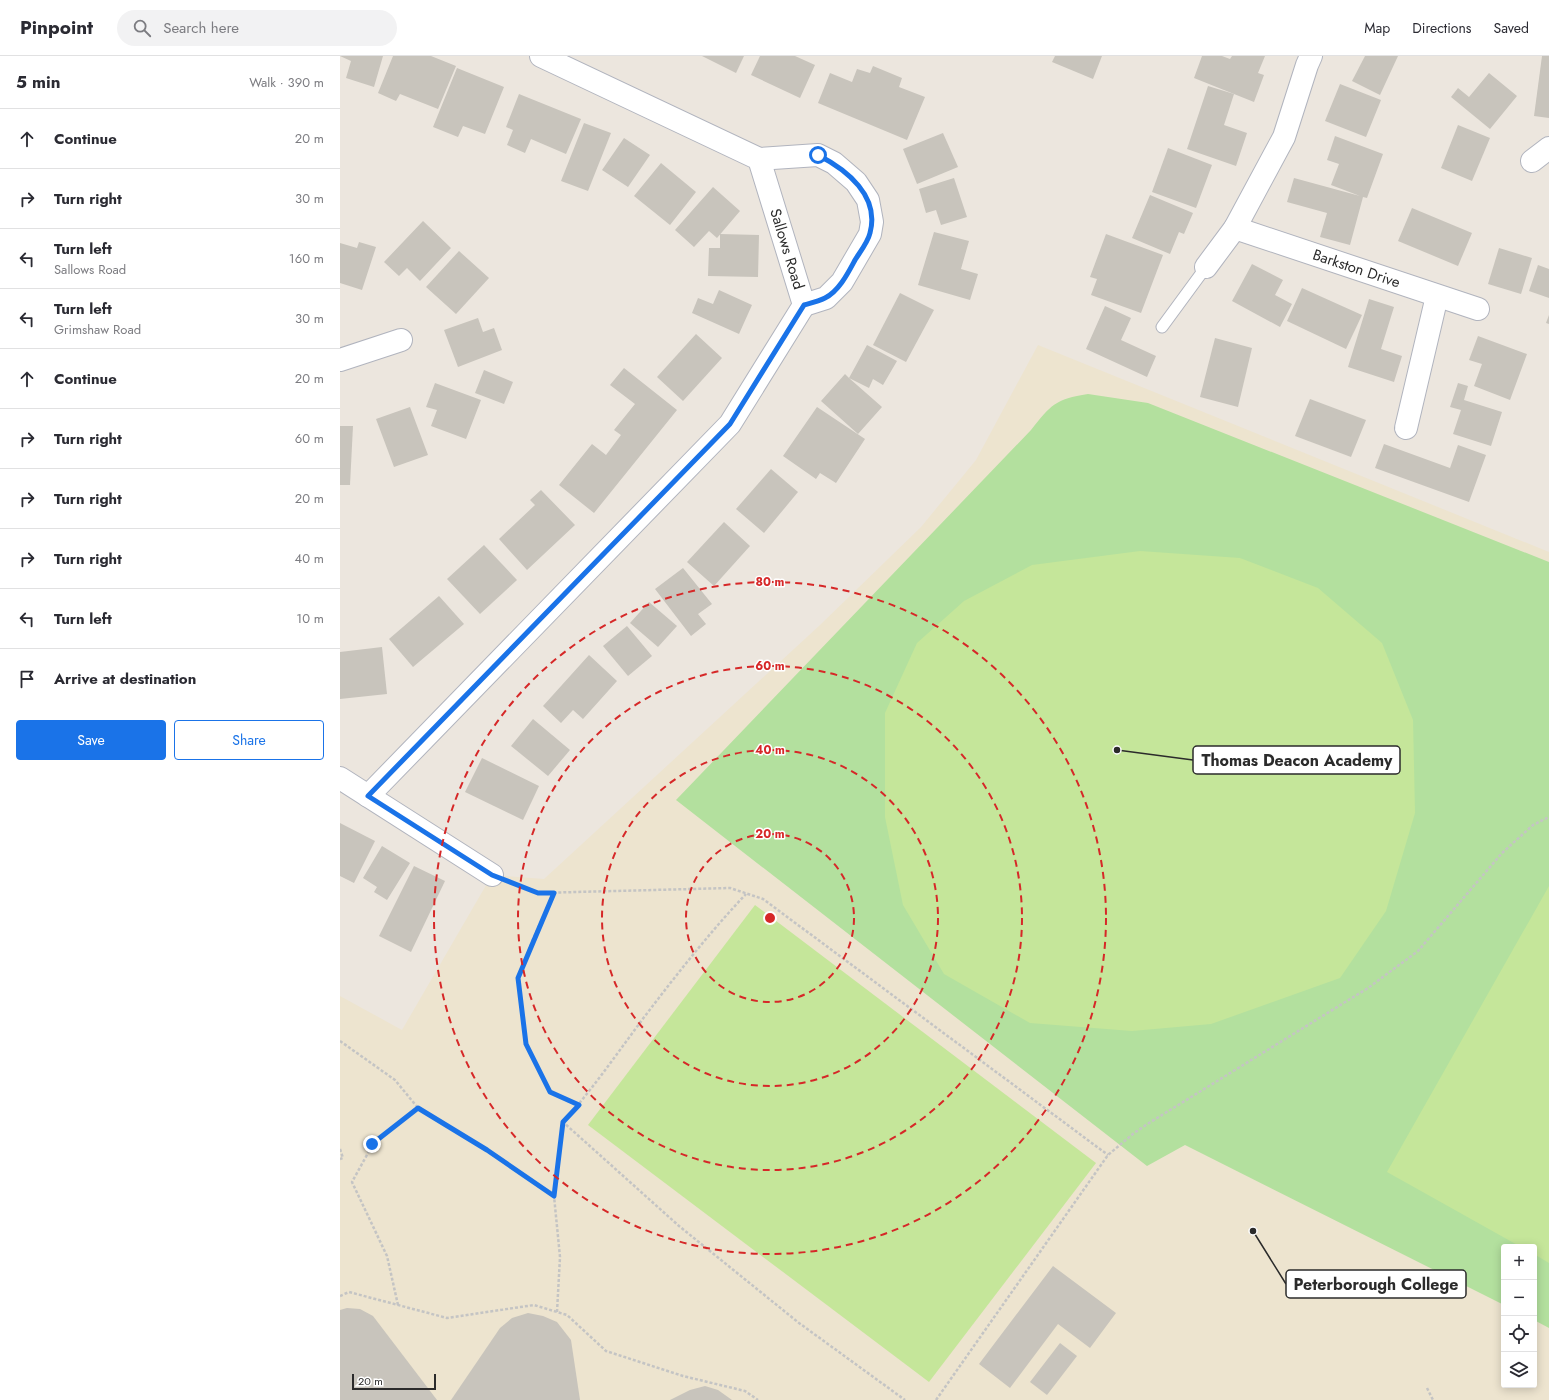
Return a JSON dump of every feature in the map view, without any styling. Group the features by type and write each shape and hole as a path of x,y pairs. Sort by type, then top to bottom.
{"street":[{"path":"541,56 759,159 798,155 818,155 834,163 856,182 868,200 872,222 870,234 842,282 826,298 804,305"},
{"path":"1206,267 1235,228 1284,137 1307,64 1311,56"},
{"name":"Sallows Road","path":"368,796 730,424 804,305 759,159"},
{"name":"Barkston Drive","path":"1235,228 1478,309"},
{"path":"1406,428 1436,296"},
{"path":"340,360 401,340"},
{"path":"340,778 492,875"}],"lane":[{"path":"1162,327 1206,267"}],"path":[{"path":"936,1400 1108,1155 1144,1126 1194,1093 1368,988 1418,951 1502,853 1533,825 1549,817"},
{"path":"492,875 538,893 730,888 763,899 1108,1155"},
{"path":"554,893 518,978 526,1044 550,1092 579,1105"},
{"path":"557,1312 560,1257 554,1196 563,1122 579,1105 715,927 746,894"},
{"path":"340,1041 395,1080 418,1108 487,1150 554,1196"},
{"path":"398,1305 387,1256 352,1182 372,1144 418,1108"},
{"path":"563,1122 679,1226 786,1313 905,1400"},
{"path":"340,1149 343,1158 340,1159"},
{"path":"340,1296 349,1292 447,1318 534,1305 567,1315 606,1351 682,1376 745,1391 758,1400"},
{"path":"1427,1388 1433,1400"}],"shaded area":[{"path":"1038,345 1549,552 1549,1400 340,1400 340,996 402,1030 492,875 544,879 820,625 921,527 976,460"}],"green space":[{"path":"1088,394 1148,403 1549,562 1549,1328 1537,1322 1537,1244 1501,1244 1501,1303 1185,1145 1147,1166 676,800 1031,430 1049,409 1061,401"},
{"path":"1140,551 1240,558 1318,588 1382,643 1413,720 1415,813 1386,911 1340,978 1211,1024 1132,1031 1030,1023 944,974 903,905 885,817 885,713 917,643 964,601 1032,565"},
{"path":"1549,886 1549,1263 1537,1256 1537,1244 1516,1244 1387,1172"},
{"path":"755,905 1096,1163 929,1382 588,1125"}],"building":[{"path":"340,56 383,56 374,87 346,78 351,61"},
{"path":"393,56 431,56 456,66 438,109 400,94 396,101 378,93"},
{"path":"702,56 744,56 736,73"},
{"path":"760,56 795,56 815,65 800,98 751,75"},
{"path":"1055,56 1102,56 1093,79 1052,62"},
{"path":"1202,56 1222,56 1230,59 1232,56 1265,56 1258,73 1264,75 1254,102 1194,78"},
{"path":"1365,56 1398,56 1380,95 1352,81"},
{"path":"1542,56 1549,56 1549,118 1534,116"},
{"path":"873,66 902,78 899,87 925,97 907,140 818,103 830,73 852,82 857,69 870,73"},
{"path":"457,68 504,87 485,134 463,126 458,137 433,127"},
{"path":"1489,73 1517,96 1490,129 1451,97 1458,88 1469,97"},
{"path":"1340,84 1381,100 1366,137 1325,121"},
{"path":"1208,86 1234,94 1224,125 1247,133 1236,166 1187,149"},
{"path":"519,94 581,119 566,154 531,139 525,153 507,145 513,130 506,127"},
{"path":"584,123 611,133 588,191 561,181"},
{"path":"1458,125 1490,138 1472,181 1441,168"},
{"path":"943,133 958,167 917,184 903,149"},
{"path":"1335,136 1383,154 1367,198 1363,197 1350,245 1320,237 1327,213 1287,202 1294,178 1360,196 1331,185 1339,164 1327,160"},
{"path":"624,138 650,155 628,187 602,170"},
{"path":"1168,148 1212,165 1196,208 1152,192"},
{"path":"661,163 696,192 670,225 634,196"},
{"path":"954,178 967,217 941,225 936,210 926,213 919,189"},
{"path":"713,187 740,211 717,238 709,231 694,247 675,230"},
{"path":"1150,195 1193,213 1184,234 1179,232 1170,254 1132,238"},
{"path":"1412,208 1472,233 1458,266 1398,241"},
{"path":"423,221 451,248 420,281 407,268 399,276 384,262"},
{"path":"934,232 969,241 961,269 978,274 970,300 918,285"},
{"path":"720,234 759,235 758,277 708,276 709,248 720,248"},
{"path":"1106,234 1163,255 1141,313 1091,295 1097,279 1090,277"},
{"path":"359,242 376,247 362,290 340,283 340,243 357,248"},
{"path":"1499,248 1532,258 1521,294 1488,284"},
{"path":"459,251 489,278 456,314 426,287"},
{"path":"1252,264 1283,280 1275,295 1292,304 1280,327 1232,301"},
{"path":"1538,265 1549,269 1549,298 1529,291"},
{"path":"1302,288 1362,315 1346,349 1287,321"},
{"path":"719,290 752,305 739,334 692,313 698,298 713,304"},
{"path":"900,293 934,310 906,362 873,345"},
{"path":"1369,299 1394,307 1381,349 1402,356 1394,382 1348,367"},
{"path":"1105,306 1131,318 1121,340 1156,356 1147,377 1086,349"},
{"path":"1549,315 1549,324 1546,323"},
{"path":"478,318 483,332 494,328 502,350 458,367 444,330"},
{"path":"696,334 722,358 683,401 657,377"},
{"path":"1478,336 1527,354 1510,400 1474,386 1482,364 1469,360"},
{"path":"1215,338 1252,348 1238,407 1200,397"},
{"path":"867,345 897,361 883,385 873,379 869,388 849,378"},
{"path":"624,368 677,410 594,513 559,485 592,444 606,455 621,435 614,430 635,404 610,385"},
{"path":"484,370 513,382 504,404 475,393"},
{"path":"845,374 882,407 858,434 821,401"},
{"path":"435,383 481,400 466,439 431,426 437,410 426,407"},
{"path":"1458,383 1468,386 1464,400 1502,412 1491,446 1453,434 1461,410 1450,407"},
{"path":"1310,399 1366,420 1351,457 1295,436"},
{"path":"410,407 428,455 394,467 376,419"},
{"path":"817,407 865,439 836,483 820,473 816,479 783,456"},
{"path":"340,426 353,426 350,485 340,485"},
{"path":"1384,444 1450,468 1458,445 1486,455 1469,502 1375,468"},
{"path":"771,469 798,492 764,533 736,509"},
{"path":"541,490 575,525 527,570 499,539 535,505 530,500"},
{"path":"724,522 750,546 714,586 687,562"},
{"path":"484,545 517,580 480,614 447,579"},
{"path":"683,568 712,604 698,614 706,624 691,636 655,589"},
{"path":"439,596 464,624 413,667 389,639"},
{"path":"649,602 677,626 658,647 630,623"},
{"path":"627,626 652,656 628,676 603,646"},
{"path":"382,647 387,694 340,699 340,652"},
{"path":"589,655 617,681 583,719 573,710 561,723 543,706"},
{"path":"533,719 570,750 548,776 511,746"},
{"path":"482,758 539,786 523,820 465,792"},
{"path":"340,823 375,841 354,883 340,876"},
{"path":"382,846 410,863 387,900 374,892 377,887 363,878"},
{"path":"414,866 445,881 411,952 379,936"},
{"path":"1053,1266 1116,1313 1090,1348 1058,1324 1010,1388 979,1364"},
{"path":"347,1308 360,1309 373,1316 437,1400 340,1400 340,1310"},
{"path":"528,1313 543,1316 557,1322 571,1340 580,1400 451,1400 500,1328 512,1318"},
{"path":"1060,1343 1077,1356 1047,1395 1030,1382"},
{"path":"705,1386 718,1390 732,1400 670,1400 690,1390"}],"place":[{"name":"Thomas Deacon Academy","path":"1117,750"},
{"name":"Peterborough College","path":"1253,1231"}],"route":[{"path":"372,1144 418,1108 487,1150 554,1196 563,1122 579,1105 550,1092 526,1044 518,978 533,939 554,893 538,893 492,875 368,796 730,424 804,305 826,298 842,282 870,234 872,222 868,200 856,182 834,163 818,155"}]}
